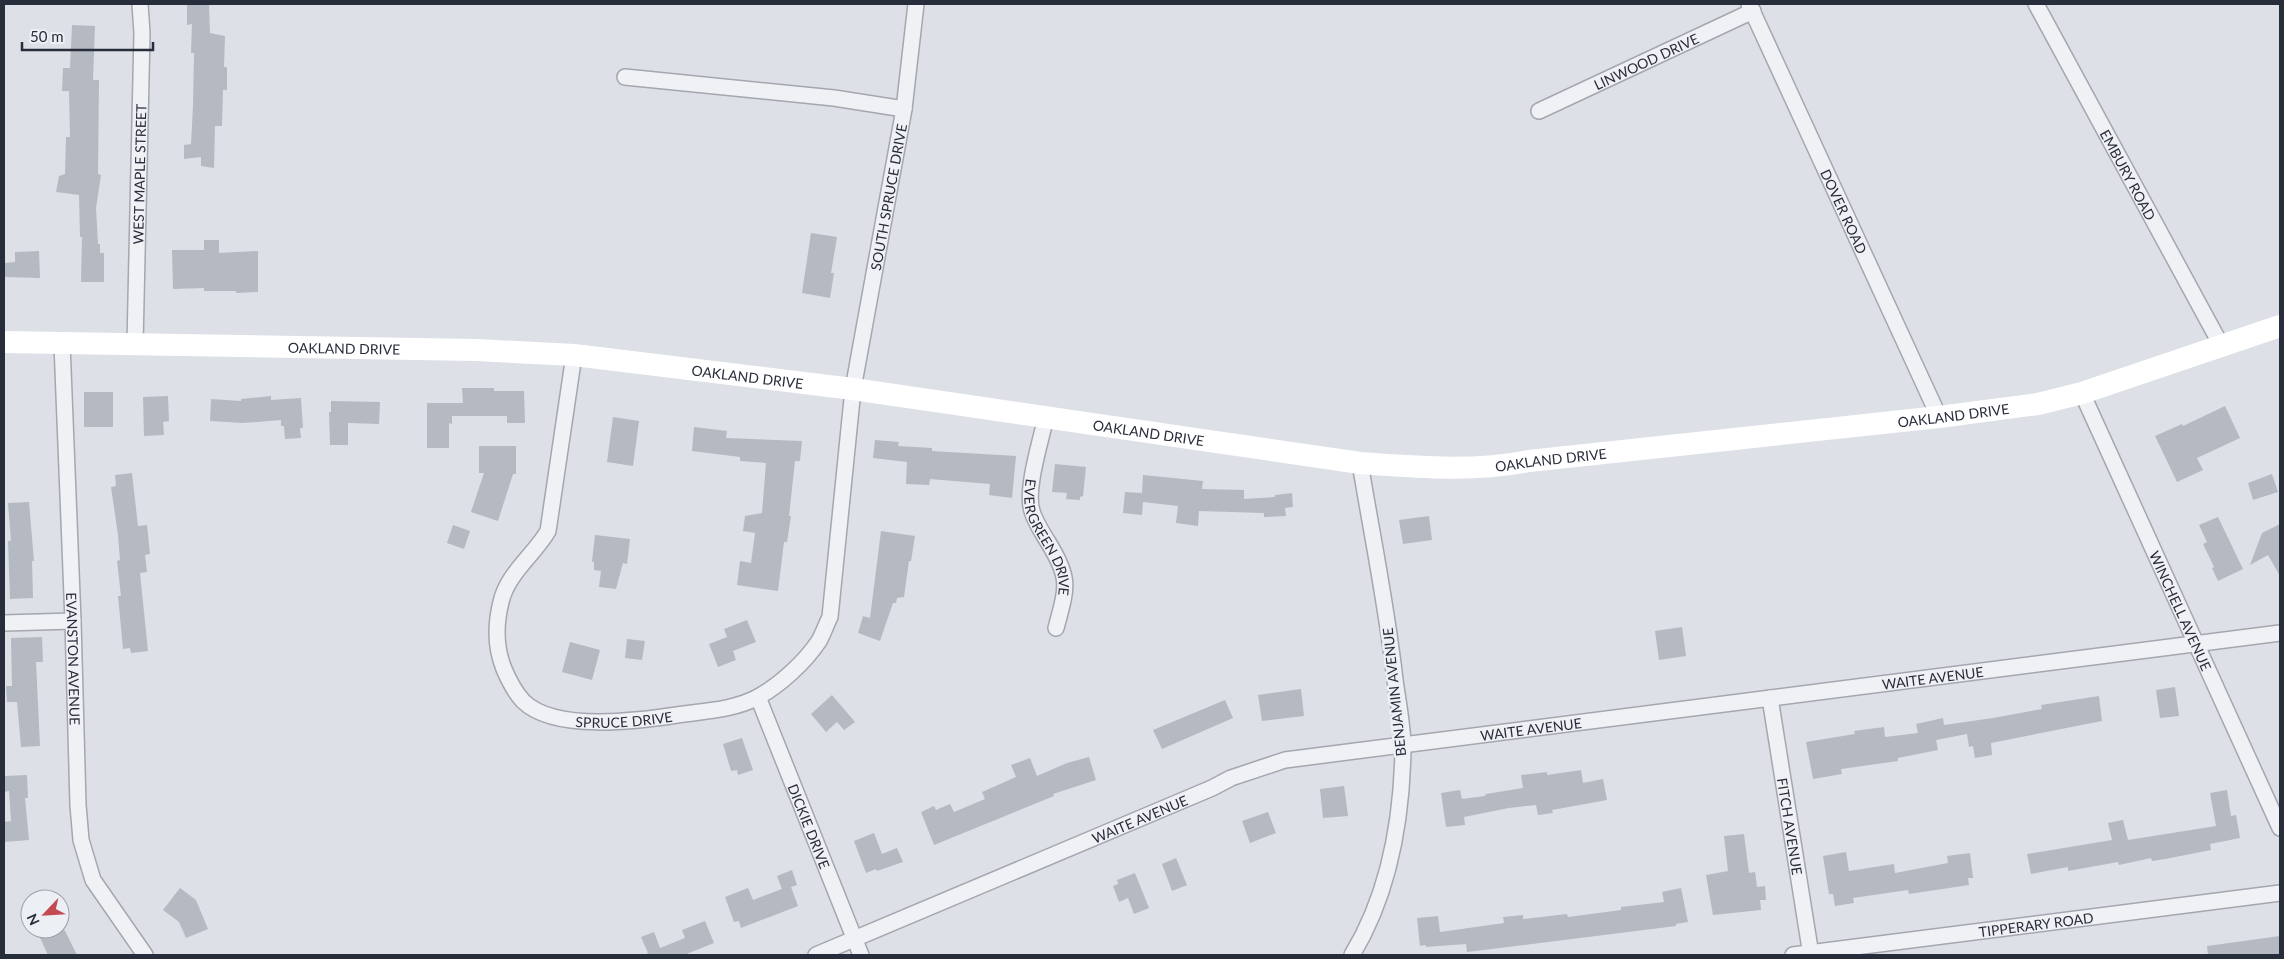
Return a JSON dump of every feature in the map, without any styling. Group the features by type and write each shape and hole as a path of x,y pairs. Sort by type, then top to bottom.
{"main road":[{"name":"OAKLAND DRIVE","path":"4,342 476,350 574,355 853,389 1360,463 1434,468 1498,467 1529,461 1939,418 2038,404 2082,393 2280,326"}],"street":[{"name":"WEST MAPLE STREET","path":"135,344 142,33 140,4"},
{"name":"SOUTH SPRUCE DRIVE","path":"853,389 904,109 916,4"},
{"name":"EMBURY ROAD","path":"2036,4 2221,345"},
{"name":"LINWOOD DRIVE","path":"1539,111 1751,8"},
{"name":"DOVER ROAD","path":"1751,8 1939,418"},
{"path":"625,77 834,98 904,109"},
{"name":"EVANSTON AVENUE","path":"62,344 78,805 81,840 93,880 145,955"},
{"name":"SPRUCE DRIVE","path":"574,355 548,531 540,544 515,573 501,600 496,632 500,658 510,684 524,702 543,714 568,719 603,722 643,720 732,707 758,697 781,680 804,659 819,641 830,617 853,389"},
{"name":"WINCHELL AVENUE","path":"2082,393 2280,828"},
{"name":"EVERGREEN DRIVE","path":"1046,417 1033,477 1030,502 1035,519 1059,560 1066,579 1066,589 1056,628"},
{"name":"BENJAMIN AVENUE","path":"1358,952 1390,855 1399,812 1403,746 1391,645 1360,463"},
{"path":"4,622 73,621"},
{"name":"WAITE AVENUE","path":"816,955 1212,788 1231,778 1285,760 2280,633"},
{"name":"DICKIE DRIVE","path":"758,697 861,955"},
{"name":"FITCH AVENUE","path":"1770,698 1810,954"},
{"name":"TIPPERARY ROAD","path":"1793,955 2280,893"}],"building":[{"path":"187,4 209,4 210,33 225,36 224,67 227,67 227,90 223,90 222,126 215,126 214,168 201,166 201,157 184,159 184,145 191,144 193,106 194,53 191,53 192,24 187,25"},
{"path":"72,25 95,26 93,80 99,80 98,174 101,175 96,208 98,244 100,244 100,253 104,253 104,282 81,282 82,237 80,237 79,195 56,192 59,176 65,174 66,137 70,137 69,91 62,91 63,68 70,68"},
{"path":"811,233 837,237 831,273 834,273 830,298 802,293"},
{"path":"204,240 219,240 219,253 258,251 258,292 204,291 204,288 173,289 172,250 204,250"},
{"path":"39,251 40,278 4,277 4,263 15,262 15,252"},
{"path":"462,388 494,388 494,391 524,391 525,423 507,423 507,416 452,416 452,424 449,423 449,448 427,448 427,403 463,403"},
{"path":"84,392 113,392 113,427 84,427"},
{"path":"168,396 169,421 163,422 164,435 144,436 143,397"},
{"path":"271,396 271,400 301,398 303,428 300,428 301,438 285,439 284,426 281,426 281,420 243,423 210,421 211,399 241,401 241,399"},
{"path":"331,401 380,402 379,424 348,423 348,445 330,445 329,412 331,412"},
{"path":"2225,406 2240,438 2197,458 2203,470 2177,482 2155,436 2182,424 2183,426"},
{"path":"613,417 639,421 633,466 607,462"},
{"path":"694,427 727,431 726,438 802,441 800,461 795,461 789,516 791,516 787,542 784,542 778,591 737,585 740,561 751,563 755,533 743,531 745,516 762,513 766,463 740,461 740,457 692,451"},
{"path":"875,440 899,442 898,446 932,448 932,451 1016,456 1012,498 989,495 990,484 930,479 929,485 906,484 907,462 873,458"},
{"path":"479,446 516,446 516,474 513,474 498,521 471,512 484,473 479,473"},
{"path":"1055,464 1086,467 1083,496 1080,497 1080,500 1066,499 1067,493 1052,492"},
{"path":"132,473 138,526 147,525 150,554 145,555 147,572 140,573 148,651 131,653 130,648 123,649 118,596 121,596 117,561 120,560 111,487 116,486 115,475"},
{"path":"2272,474 2278,492 2253,500 2248,483"},
{"path":"1143,475 1203,481 1202,489 1244,490 1244,499 1275,497 1275,495 1292,493 1293,507 1285,508 1286,516 1264,517 1264,513 1199,511 1198,526 1176,523 1178,506 1143,502 1142,515 1123,513 1125,492 1142,493"},
{"path":"29,502 34,561 32,561 33,598 10,599 8,541 11,541 8,503"},
{"path":"1429,516 1432,540 1403,544 1399,520"},
{"path":"2218,517 2243,569 2218,581 2212,568 2214,567 2203,544 2207,542 2199,525"},
{"path":"2280,524 2280,576 2268,555 2250,565 2262,533"},
{"path":"453,525 470,531 464,549 447,543"},
{"path":"881,531 915,536 904,597 897,598 896,603 893,603 880,641 858,633 863,616 870,618"},
{"path":"595,535 630,539 627,564 623,563 616,589 599,587 601,571 594,570 594,563 592,561"},
{"path":"747,620 756,642 733,651 736,660 718,667 709,644 727,637 724,629"},
{"path":"1682,627 1686,656 1659,660 1655,631"},
{"path":"42,637 43,662 36,662 40,746 21,747 17,702 7,702 6,686 12,686 11,638"},
{"path":"627,639 645,641 642,660 625,658"},
{"path":"570,642 600,650 592,680 562,672"},
{"path":"2175,687 2179,716 2160,718 2156,690"},
{"path":"1301,689 1304,716 1262,721 1258,695"},
{"path":"832,695 855,722 844,730 837,722 826,732 811,714"},
{"path":"2099,696 2102,721 1991,743 1992,755 1975,758 1973,746 1969,747 1967,734 1936,740 1938,750 1898,758 1898,761 1841,769 1842,774 1813,779 1806,742 1855,734 1854,731 1884,727 1885,737 1918,733 1916,724 1943,718 1944,725 2042,709 2041,705"},
{"path":"1225,700 1233,718 1162,749 1153,730"},
{"path":"742,738 753,770 738,775 737,770 731,771 723,744"},
{"path":"1089,757 1096,780 1053,794 1054,796 934,845 921,812 934,806 936,810 950,804 954,812 985,799 982,792 1016,777 1011,765 1030,758 1037,776 1067,763"},
{"path":"1581,770 1583,783 1603,779 1607,800 1552,810 1553,813 1538,815 1536,805 1509,808 1464,817 1465,825 1446,827 1441,793 1460,790 1462,799 1485,796 1486,794 1523,788 1521,775 1547,772 1547,775"},
{"path":"27,775 28,798 25,798 29,840 4,842 4,822 11,821 9,791 4,792 4,776"},
{"path":"1344,786 1348,816 1323,818 1320,789"},
{"path":"2227,790 2231,816 2236,815 2240,838 2210,844 2211,850 2165,859 2152,861 2151,858 2119,865 2118,862 2068,871 2068,867 2031,874 2027,854 2112,840 2108,823 2123,820 2128,840 2216,826 2210,793"},
{"path":"1268,812 1276,833 1250,843 1242,821"},
{"path":"874,833 882,854 897,848 903,862 866,873 854,841"},
{"path":"1744,834 1749,873 1755,872 1757,887 1765,886 1766,900 1760,900 1761,910 1713,915 1706,875 1728,871 1724,836"},
{"path":"1846,852 1849,871 1894,864 1895,873 1948,863 1947,856 1970,853 1973,878 1968,878 1969,885 1909,894 1908,890 1853,898 1854,903 1835,906 1833,894 1829,894 1823,856"},
{"path":"1176,858 1187,885 1172,891 1162,864"},
{"path":"792,870 797,885 791,887 798,906 741,928 739,921 734,922 725,897 748,888 753,900 782,889 777,876"},
{"path":"1135,873 1149,908 1134,914 1128,898 1119,902 1113,886 1118,884 1117,880"},
{"path":"180,888 196,900 208,929 186,938 179,922 163,910"},
{"path":"1681,888 1688,922 1676,924 1676,926 1467,952 1466,944 1420,946 1417,918 1438,916 1440,932 1504,923 1503,917 1523,915 1523,919 1567,914 1568,917 1621,910 1621,907 1664,902 1662,892"},
{"path":"705,921 714,943 684,955 644,955 648,953 641,937 654,932 660,948 685,938 682,930"},
{"path":"2280,936 2280,955 2208,955 2207,946"},
{"path":"41,939 69,939 77,955 48,955"}]}
